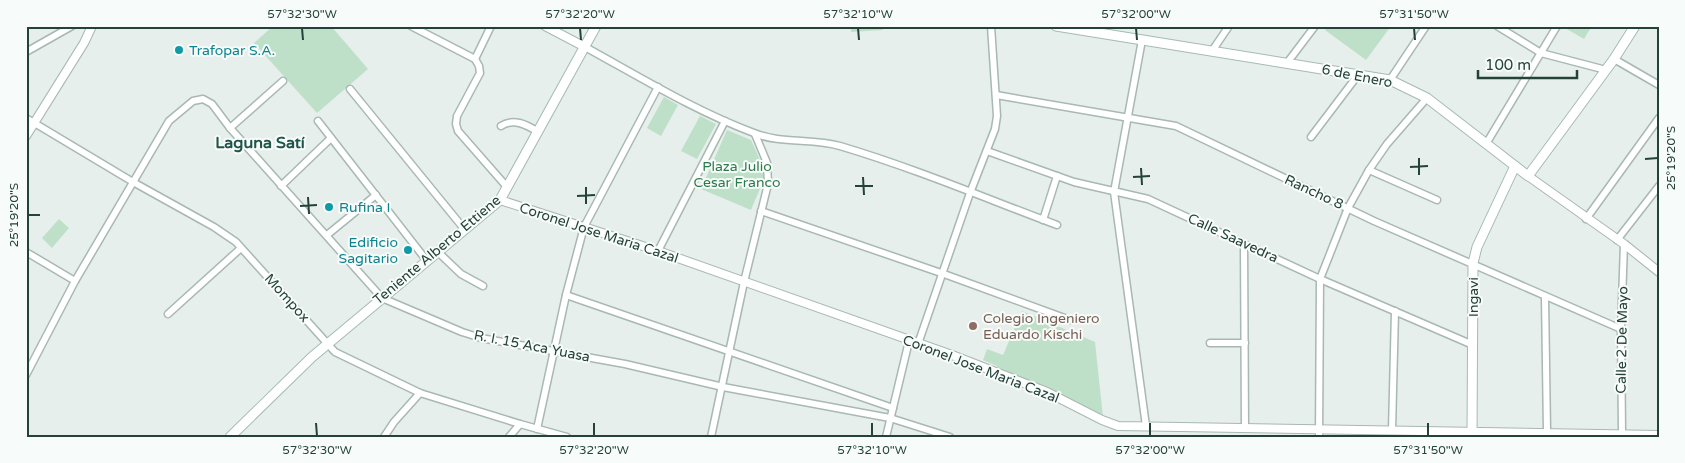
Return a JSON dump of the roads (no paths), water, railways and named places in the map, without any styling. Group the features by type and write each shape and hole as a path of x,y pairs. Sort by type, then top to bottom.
{"main road":[{"name":"Teniente Alberto Ettiene","path":"230,437 271,395 328,344 500,200 596,26"},
{"name":"6 de Enero","path":"1056,26 1390,80 1427,98 1528,176"},
{"path":"1528,176 1614,59 1635,26"},
{"name":"Ingavi","path":"1472,434 1473,263 1477,247 1515,166"}],"street":[{"path":"26,52 72,26"},
{"path":"26,136 84,43 92,26"},
{"path":"411,26 476,59 480,73 457,116 456,124 458,131 507,187"},
{"path":"476,59 491,26"},
{"path":"545,26 658,87 755,134 766,138 840,146 1057,225"},
{"path":"918,344 944,274 970,193 995,129 997,116 991,26"},
{"path":"1212,51 1228,26"},
{"path":"1287,63 1314,26"},
{"path":"1390,80 1426,26"},
{"path":"1497,26 1541,53 1606,70"},
{"path":"1486,144 1557,26"},
{"path":"1142,40 1114,192 1146,426"},
{"path":"1614,59 1659,85"},
{"path":"1311,137 1358,75"},
{"path":"230,128 283,81"},
{"path":"536,429 566,295 584,228 658,87"},
{"path":"350,89 465,230"},
{"name":"Rancho 8","path":"996,94 1176,126 1348,208 1621,329"},
{"path":"1319,433 1320,279 1348,208 1369,170 1386,144 1427,98"},
{"name":"R. I. 15 Aca Yuasa","path":"133,182 169,121 193,101 203,99 212,104 230,128 382,298 462,332 481,338 625,364 723,387 890,418 950,437"},
{"name":"Mompox","path":"26,118 133,182 214,227 236,242 335,352 420,393 567,437"},
{"path":"1586,219 1659,118"},
{"path":"318,121 427,261"},
{"path":"658,251 725,121"},
{"path":"501,126 507,122 520,122 538,132"},
{"path":"711,437 744,282 768,184 768,172 764,154 755,134"},
{"path":"281,186 331,138"},
{"name":"Calle Saavedra","path":"987,151 1058,176 1114,192 1148,199 1320,279 1473,345"},
{"path":"1369,170 1437,200"},
{"path":"1043,220 1058,176"},
{"name":"6 de Enero","path":"1528,176 1659,272"},
{"path":"26,375 75,281 133,182"},
{"path":"1620,242 1659,186"},
{"path":"327,235 376,195"},
{"name":"Coronel Jose Maria Cazal","path":"500,200 658,251 992,370 1047,392 1118,426 1245,428 1319,433 1392,430 1472,434 1547,432 1659,435"},
{"path":"761,211 1070,320"},
{"name":"Calle 2 De Mayo","path":"1620,242 1622,435"},
{"path":"1244,244 1245,428"},
{"path":"168,314 241,248"},
{"path":"26,252 75,281"},
{"path":"438,252 461,274 483,286"},
{"path":"566,295 894,408"},
{"path":"1546,297 1547,432"},
{"path":"1392,430 1395,311"},
{"path":"886,437 909,341"},
{"path":"1210,343 1244,343"},
{"path":"384,437 394,422 420,393"},
{"path":"509,437 520,424"}],"place":[{"name":"Trafopar S.A.","path":"179,50"},
{"name":"Rufina I","path":"329,207"},
{"name":"Edificio Sagitario","path":"408,250"},
{"name":"Colegio Ingeniero Eduardo Kischi","path":"973,326"}],"district":[{"name":"Laguna Satí","path":"260,143"}],"park label":[{"name":"Plaza Julio Cesar Franco","path":"737,174"}]}
